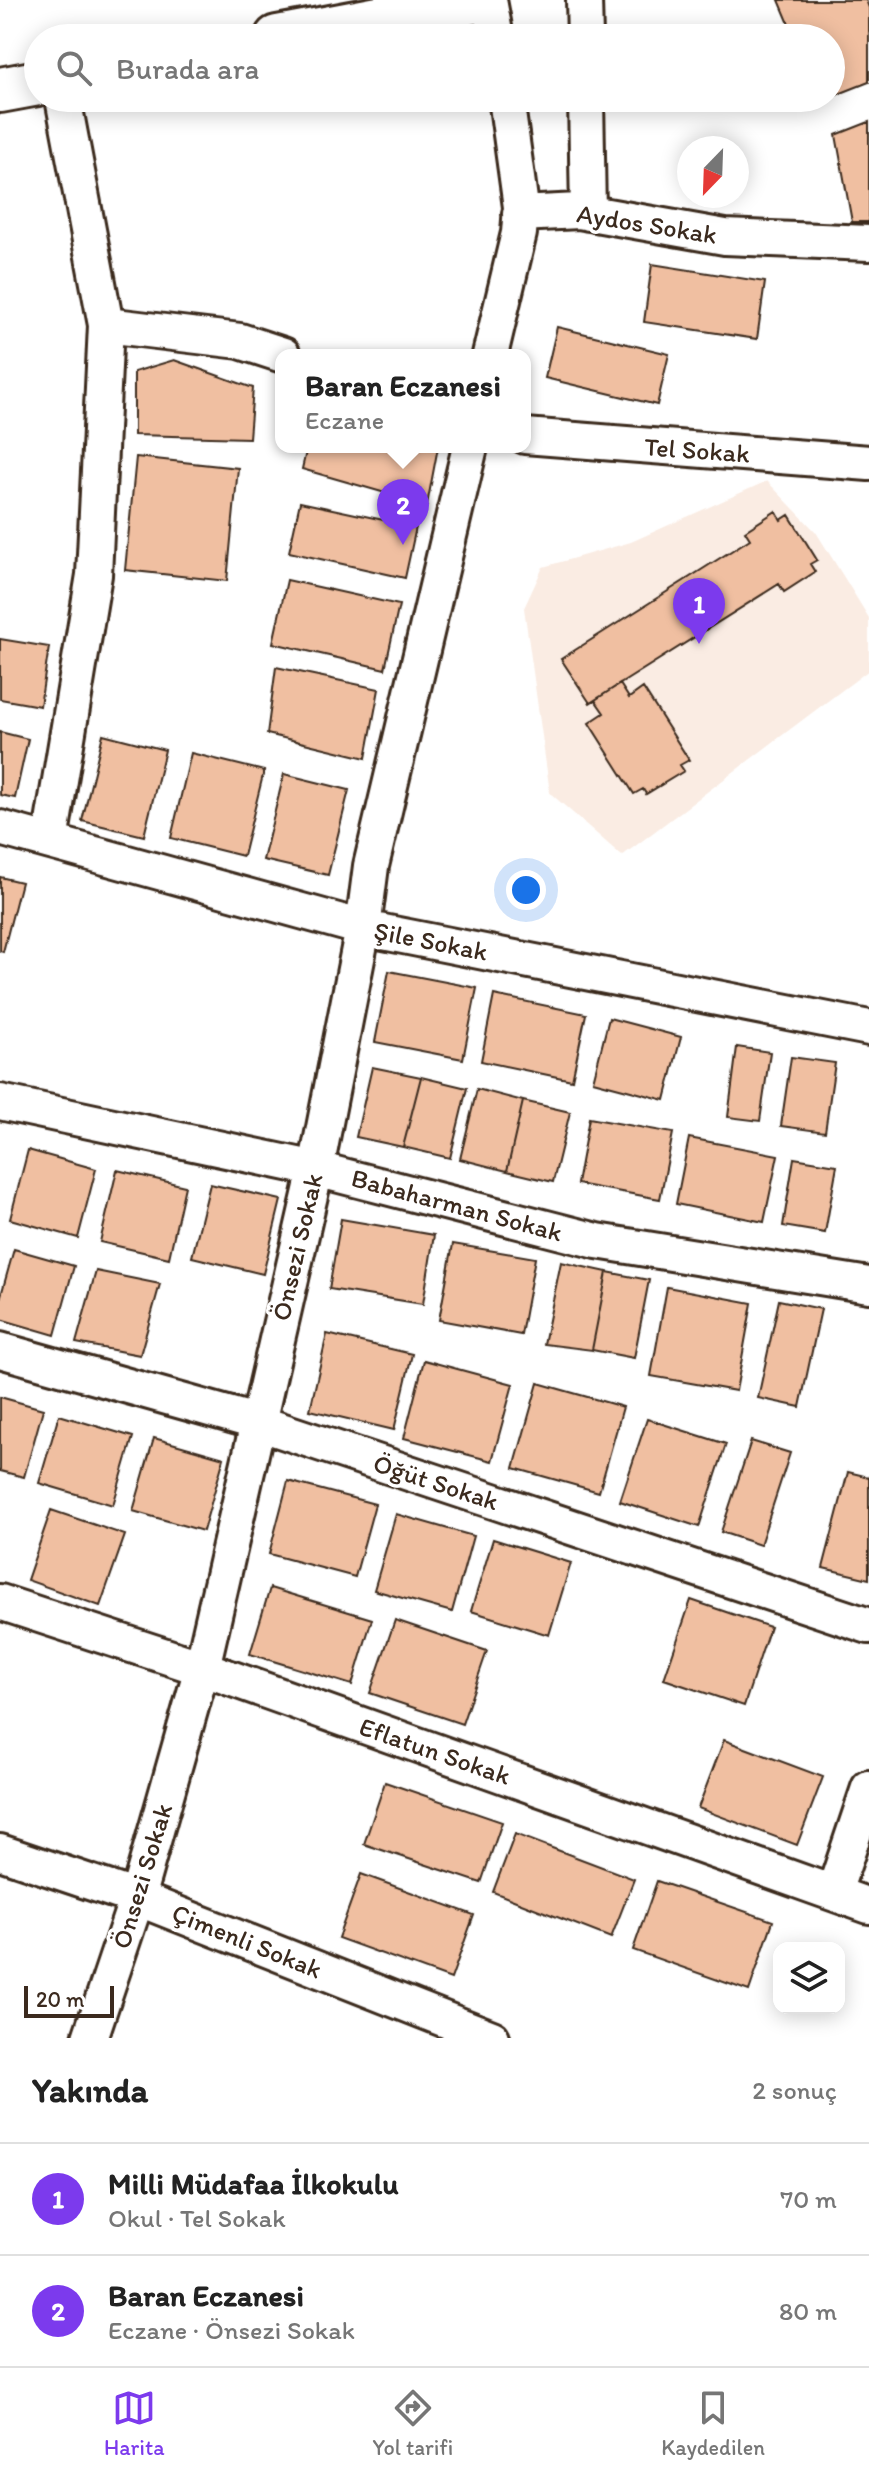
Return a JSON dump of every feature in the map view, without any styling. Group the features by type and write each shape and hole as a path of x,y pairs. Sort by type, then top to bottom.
{"street":[{"path":"352,24 480,0"},
{"path":"489,0 493,24"},
{"path":"584,0 585,24"},
{"path":"0,90 24,86"},
{"path":"50,841 94,575 106,325 66,112"},
{"path":"491,349 520,214 516,155 508,112"},
{"path":"586,112 588,213"},
{"name":"Aydos Sokak","path":"520,214 588,213 725,237 869,243"},
{"path":"106,325 240,341 275,352"},
{"name":"Tel Sokak","path":"531,436 869,463"},
{"name":"Önsezi Sokak","path":"90,2038 137,1898 202,1668 316,1169 363,928 371,866 469,453"},
{"name":"Şile Sokak","path":"0,828 363,928 869,1028"},
{"name":"Babaharman Sokak","path":"0,1102 316,1169 597,1241 869,1285"},
{"name":"Öğüt Sokak","path":"0,1350 256,1422 869,1626"},
{"name":"Eflatun Sokak","path":"0,1602 202,1668 869,1906"},
{"path":"834,1892 869,1788"},
{"name":"Çimenli Sokak","path":"0,1852 137,1898 492,2038"}],"shaded area":[{"path":"767,481 816,532 869,618 869,670 622,856 550,793 524,608 543,567 631,542"}],"building":[{"path":"779,0 866,0 869,8 869,82 845,91 845,24 789,24"},
{"path":"869,122 869,222 852,222 836,135"},
{"path":"652,264 765,282 757,339 644,322"},
{"path":"557,327 669,354 657,405 545,378"},
{"path":"174,360 253,388 249,438 134,435 134,372"},
{"path":"306,453 437,453 427,505 302,469"},
{"path":"136,457 238,468 227,581 125,570"},
{"path":"300,502 416,527 405,578 289,552"},
{"path":"776,511 781,520 789,515 817,560 810,564 815,572 784,592 779,584 590,703 561,659 750,539 745,531"},
{"path":"287,580 399,605 385,669 273,643"},
{"path":"0,639 49,647 40,706 0,699"},
{"path":"276,667 379,689 366,758 267,734"},
{"path":"620,684 629,698 643,688 689,760 680,765 684,771 646,794 643,789 634,794 589,723 604,713 595,700"},
{"path":"0,732 28,739 15,798 0,795"},
{"path":"103,734 165,750 144,836 82,821"},
{"path":"191,753 264,771 243,856 171,838"},
{"path":"284,774 349,790 328,875 263,860"},
{"path":"0,877 21,882 3,952 0,951"},
{"path":"389,971 477,988 463,1059 375,1042"},
{"path":"494,995 586,1014 572,1080 481,1061"},
{"path":"609,1018 681,1037 665,1100 593,1081"},
{"path":"737,1047 770,1052 760,1121 728,1117"},
{"path":"791,1057 835,1063 825,1132 781,1126"},
{"path":"372,1067 421,1077 403,1147 356,1137"},
{"path":"421,1077 467,1088 450,1158 403,1147"},
{"path":"477,1089 523,1101 507,1171 460,1159"},
{"path":"523,1101 570,1112 553,1182 507,1171"},
{"path":"589,1118 673,1133 660,1199 577,1184"},
{"path":"689,1138 778,1155 764,1222 676,1204"},
{"path":"28,1150 96,1169 78,1238 10,1219"},
{"path":"794,1158 837,1165 825,1233 783,1226"},
{"path":"117,1170 185,1186 169,1258 100,1242"},
{"path":"210,1184 281,1200 263,1274 192,1257"},
{"path":"341,1219 434,1235 423,1304 329,1289"},
{"path":"453,1244 535,1258 521,1335 439,1320"},
{"path":"14,1249 74,1266 55,1335 0,1319 0,1299"},
{"path":"561,1262 607,1272 592,1350 544,1344"},
{"path":"96,1271 160,1284 140,1355 76,1343"},
{"path":"607,1272 649,1280 634,1358 592,1350"},
{"path":"667,1287 752,1303 736,1391 651,1376"},
{"path":"779,1300 821,1309 800,1407 758,1398"},
{"path":"327,1334 412,1354 394,1430 310,1410"},
{"path":"424,1360 513,1384 492,1461 404,1438"},
{"path":"538,1383 623,1407 599,1492 514,1468"},
{"path":"0,1397 43,1409 24,1477 0,1471"},
{"path":"59,1415 133,1437 113,1505 39,1483"},
{"path":"647,1419 726,1444 699,1527 620,1501"},
{"path":"154,1438 224,1458 203,1531 133,1511"},
{"path":"751,1441 790,1453 760,1545 721,1532"},
{"path":"848,1472 869,1477 869,1579 823,1568"},
{"path":"288,1481 375,1504 355,1577 269,1554"},
{"path":"51,1510 125,1535 100,1606 27,1580"},
{"path":"396,1514 473,1536 452,1612 374,1590"},
{"path":"493,1539 571,1563 549,1635 471,1611"},
{"path":"270,1588 372,1619 352,1685 250,1654"},
{"path":"691,1600 770,1627 744,1706 664,1679"},
{"path":"395,1620 487,1651 462,1724 370,1693"},
{"path":"724,1740 823,1777 797,1845 698,1808"},
{"path":"385,1782 502,1822 481,1883 364,1844"},
{"path":"515,1834 634,1879 611,1938 493,1892"},
{"path":"361,1874 474,1915 451,1979 338,1938"},
{"path":"657,1881 773,1921 749,1991 633,1950"}],"place":[{"name":"Baran Eczanesi","path":"403,545"},
{"name":"Milli Müdafaa İlkokulu","path":"699,644"}]}
